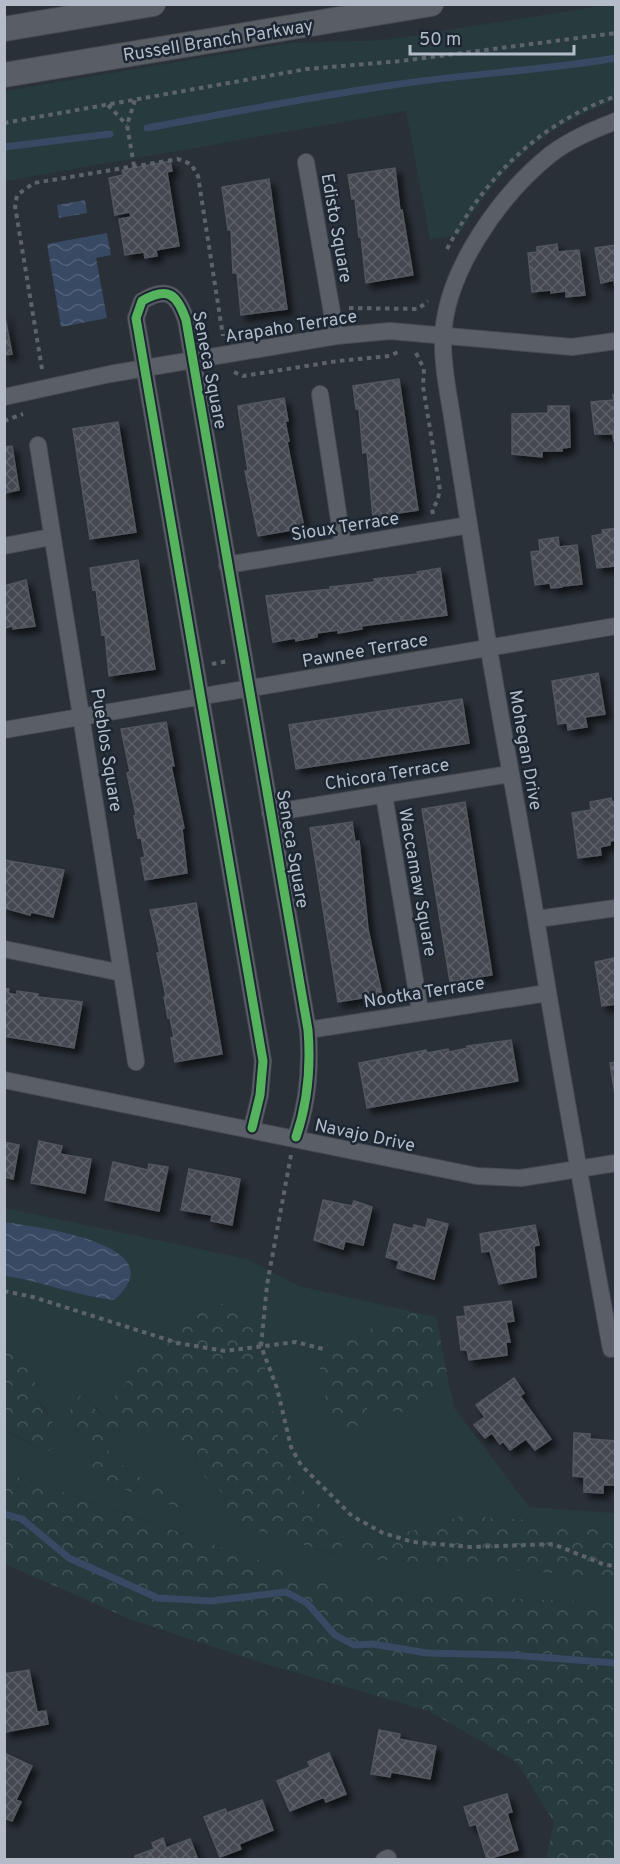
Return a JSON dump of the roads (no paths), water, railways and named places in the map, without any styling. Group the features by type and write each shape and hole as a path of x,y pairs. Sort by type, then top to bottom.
{"main road":[{"path":"4,29 153,4"},
{"name":"Russell Branch Parkway","path":"4,75 431,4"}],"street":[{"path":"443,337 452,294 467,258 498,208 528,175 553,153 585,132 615,121"},
{"name":"Edisto Square","path":"306,162 336,336"},
{"name":"Seneca Square","path":"252,1128 260,1095 263,1061 136,318 142,301 156,293 169,294 180,303 194,360 248,689 308,1030 311,1060 304,1113 296,1137"},
{"name":"Arapaho Terrace","path":"4,397 194,360 336,336 390,331 572,347 615,341"},
{"name":"Mohegan Drive","path":"443,337 489,649 537,919 547,993 611,1349"},
{"path":"320,394 343,546"},
{"name":"Pueblos Square","path":"38,445 136,1062"},
{"name":"Sioux Terrace","path":"227,565 469,525"},
{"path":"4,546 51,537"},
{"name":"Pawnee Terrace","path":"4,730 615,626"},
{"name":"Chicora Terrace","path":"270,813 510,774"},
{"name":"Waccamaw Square","path":"384,795 420,1011"},
{"path":"537,919 615,908"},
{"path":"4,949 122,974"},
{"name":"Nootka Terrace","path":"308,1030 547,993"},
{"name":"Navajo Drive","path":"4,1080 252,1128 477,1176 521,1178 615,1163"}],"water":[{"path":"85,200 87,213 59,218 57,205"},
{"path":"107,233 111,255 96,258 107,318 61,327 47,244"},
{"path":"4,1222 44,1228 95,1242 116,1252 129,1265 129,1281 114,1300 5,1276"}],"waterway":[{"path":"147,128 374,88 616,58"},
{"path":"4,147 110,134"},
{"path":"4,1514 22,1519 69,1558 158,1598 211,1601 286,1592 307,1603 335,1635 354,1645 373,1644 427,1653 511,1655 616,1663"}]}
